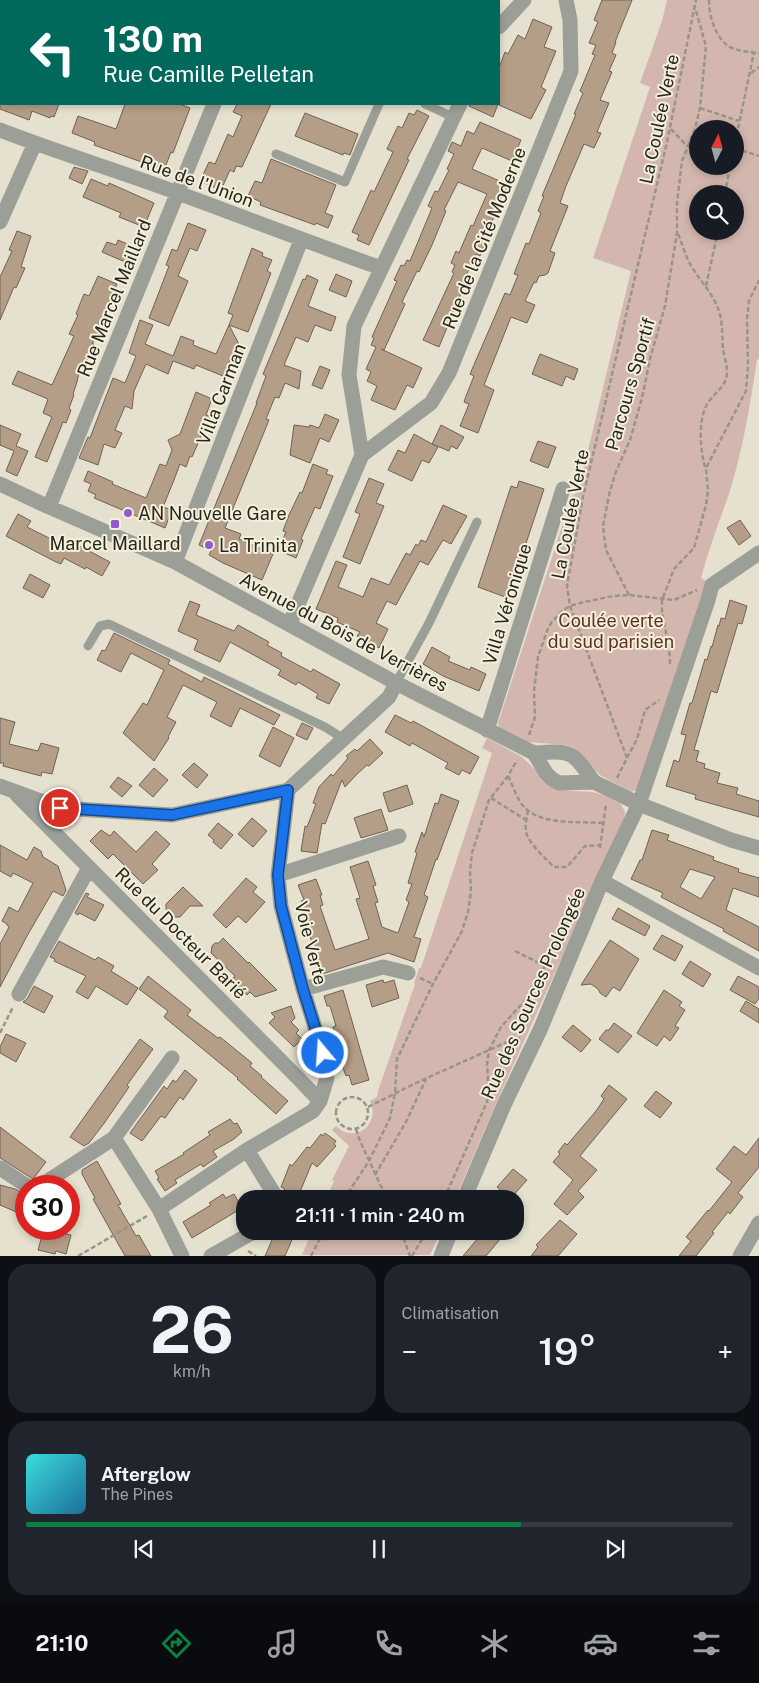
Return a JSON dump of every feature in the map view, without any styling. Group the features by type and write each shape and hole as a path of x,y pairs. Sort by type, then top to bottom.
{"street":[{"path":"500,26 524,0"},
{"name":"Rue de la Cité Moderne","path":"362,454 431,403 449,373 571,71 570,20 566,0"},
{"name":"Rue Marcel Maillard","path":"49,507 214,105"},
{"path":"290,623 362,454 349,376 354,326 457,110"},
{"name":"Rue de l'Union","path":"0,130 35,144 177,192 301,240 381,268"},
{"path":"0,222 35,144"},
{"name":"Villa Carman","path":"175,562 301,240"},
{"name":"Avenue du Bois de Verrières","path":"0,484 175,562 290,623 396,683 528,750"},
{"name":"Villa Véronique","path":"487,730 563,489"},
{"path":"712,585 759,552"},
{"name":"Rue des Sources Prolongée","path":"468,1190 534,1042 602,881 639,804 712,585"},
{"path":"0,786 60,808 172,815 288,790 390,696 396,683"},
{"path":"528,750 556,751 572,754 581,763 594,782 611,791 731,840 759,848"},
{"path":"528,750 546,773 559,783 594,782"},
{"name":"Voie Verte","path":"288,790 278,875 281,906 303,989 323,1053 327,1078 320,1101"},
{"name":"Rue du Docteur Barié","path":"14,792 320,1101"},
{"path":"278,875 399,836"},
{"path":"20,994 90,868"},
{"path":"602,881 759,968"},
{"path":"303,989 383,967 408,973"},
{"path":"57,1175 114,1138 172,1058"},
{"path":"159,1209 247,1150 314,1111 320,1101"},
{"path":"114,1138 159,1209 182,1256"},
{"path":"247,1150 272,1190"},
{"path":"0,1168 15,1178"},
{"path":"740,1256 759,1223"},
{"path":"211,1256 239,1240"},
{"path":"441,1256 447,1240"}],"lane":[{"path":"276,154 345,182 379,105"},
{"path":"430,105 457,110"},
{"path":"396,683 430,623 477,522"},
{"path":"88,646 100,626 109,624 325,726 344,739"}],"path":[{"name":"La Coulée Verte","path":"627,758 570,606 567,586 584,497 670,128 696,0"},
{"path":"708,0 716,31 729,46 759,53"},
{"name":"Parcours Sportif","path":"629,595 606,550 603,526 615,474 630,440 642,398 650,359 665,306 677,233 677,203 682,162 695,128 700,108 706,46 695,9"},
{"path":"740,120 754,52"},
{"path":"750,74 759,67"},
{"path":"700,108 734,120"},
{"path":"670,128 687,146"},
{"path":"744,151 759,156"},
{"name":"Parcours Sportif","path":"662,600 674,569 694,548 707,498 706,468 701,452 700,435 709,401 726,382 727,372 723,349 723,328 718,309 706,286 690,263 677,233"},
{"path":"706,286 716,240"},
{"path":"706,468 746,391 749,301 759,280"},
{"path":"350,1190 369,1161 390,1118 395,1093 397,1059 433,984 462,931 468,912 471,892 470,871 472,853 491,798 516,762 528,750 535,717 534,684 538,657 541,644 551,623 562,611 570,606 594,599 629,595 674,600 712,585"},
{"path":"662,600 662,613 669,647 670,665"},
{"path":"598,856 607,798 637,739 645,710 654,705 662,693"},
{"path":"508,776 523,806 533,814 551,821 603,823"},
{"path":"491,798 526,820"},
{"path":"528,810 526,834 554,868 567,868 585,846 601,845"},
{"path":"448,1190 487,1102 489,1092 487,1065 489,1050 502,1027 529,996 578,897"},
{"path":"515,951 545,966"},
{"path":"0,1033 20,994"},
{"path":"368,1107 426,1078 516,1038 534,1042"},
{"path":"375,1175 406,1122 426,1078"},
{"path":"355,1096 361,1098 368,1107 369,1115 366,1121 356,1129 343,1127 338,1122 336,1110 342,1099 355,1096"},
{"path":"356,1129 382,1190"},
{"path":"78,1256 159,1209"},
{"path":"311,1256 319,1240"},
{"path":"405,1240 411,1256"},
{"path":"411,1256 421,1240"}],"green space":[{"name":"Coulée verte du sud parisien","path":"667,0 759,0 759,358 757,360 746,427 734,477 701,578 709,583 637,790 630,792 600,775 573,747 529,742 499,727 498,723 572,496 578,492 631,271 593,258 650,87 640,83 662,21"},
{"path":"487,738 522,757 560,790 592,792 604,795 621,804 625,812 624,820 459,1190 330,1190 334,1181 332,1180 349,1146 332,1130 336,1126 343,1131 358,1133 369,1124 372,1117 370,1101 377,1097 492,753 482,748"},
{"path":"308,1240 437,1240 430,1255 302,1255"}],"building":[{"path":"602,0 632,0 615,42 612,53 616,55 609,71 612,72 600,100 609,103 597,132 601,133 594,148 584,144 566,186 560,203 568,206 550,251 555,253 548,273 539,276 536,283 534,282 525,301 535,305 527,323 511,317 484,385 494,390 478,433 460,426 469,404 464,402 474,376 470,374 505,293 510,295 518,275 514,274 526,243 529,244 541,213 538,211 544,196 542,196 576,114 574,114 583,93 580,91 595,55 592,54 596,45 589,43 598,22 594,20"},
{"path":"533,19 552,27 544,47 556,51 541,87 546,90 531,119 499,105 500,65 505,52 508,54 518,35 525,39"},
{"path":"0,105 59,105 54,117 51,116 50,118 32,111 29,120 0,109"},
{"path":"125,105 182,105 190,108 173,153 171,152 164,170 94,145 95,142 72,133 78,116 116,129"},
{"path":"236,105 271,105 242,167 236,166 234,172 230,170 221,190 200,181 209,162 215,164 228,134 233,137 242,116 233,112"},
{"path":"469,105 498,105 493,117"},
{"path":"417,110 429,116 407,159 409,160 369,245 357,240 359,235 352,232 371,190 374,192 393,152 387,149 398,126 402,128 409,113 414,115"},
{"path":"305,113 358,134 350,155 344,153 343,155 295,136"},
{"path":"480,122 521,140 512,161 482,148 472,169 509,185 504,197 502,196 480,256 476,254 465,278 467,279 439,347 423,340 454,273 452,272 455,265 451,263 456,251 459,253 487,194 458,182 444,210 446,211 432,245 402,302 405,304 384,350 381,349 422,368 413,388 407,385 395,410 371,400 377,386 367,381 371,372 366,369 376,347 371,345 374,338 372,337 397,281 394,280 401,265 404,266 407,260 410,261 432,208 428,206 435,191 438,192 449,170 447,169 454,154 448,151 452,142 461,146 467,131 474,134"},
{"path":"271,159 336,185 325,213 333,216 328,228 260,205 261,202 248,196 255,181 262,183"},
{"path":"74,167 88,171 82,184 69,178"},
{"path":"91,179 108,186 109,183 154,203 144,227 119,217 121,213 83,197"},
{"path":"188,223 206,230 197,251 190,248 178,276 188,281 169,326 149,318 169,266 166,265 172,249 177,251"},
{"path":"17,231 31,236 21,267 25,268 16,288 14,287 0,320 0,277 12,251 9,250"},
{"path":"118,240 132,246 125,262 102,252 107,242 116,245"},
{"path":"252,248 263,253 262,256 272,260 267,271 271,273 248,332 229,325 233,315 228,313"},
{"path":"336,274 352,281 346,297 329,290"},
{"path":"307,275 318,280 308,306 336,317 331,331 315,325 308,342 296,337 284,365 301,371 299,389 285,383 279,398 275,397 266,419 269,420 225,528 241,534 239,539 273,554 262,580 223,563 209,555 211,551 199,545 257,403 266,376 263,374 303,279 305,280"},
{"path":"98,276 117,284 101,323 103,324 92,344 94,344 85,364 81,363 69,408 71,410 66,423 63,422 47,462 35,457 52,417 43,413 48,399 12,384 18,371 52,385 74,336 69,334 78,315 76,314 84,294 89,296"},
{"path":"140,320 153,325 145,344 173,356 181,336 194,341 193,345 216,354 229,325 243,352 235,349 223,376 196,365 194,369 173,361 168,374 146,364 134,391 132,409 125,406 115,430 122,433 115,448 104,444 98,465 79,458 88,437 90,438 113,378 125,383 136,356 129,353"},
{"path":"540,354 578,369 574,380 566,376 562,386 532,374"},
{"path":"320,366 330,370 322,389 312,385"},
{"path":"196,392 212,399 206,415 210,416 186,467 180,464 163,507 172,510 165,528 94,498 96,495 88,491 91,484 84,481 88,471 113,482 112,484 146,498 160,464 166,466 172,450 168,440 180,434"},
{"path":"325,414 339,420 329,442 320,438 310,463 290,455 294,425 309,427 310,425 319,428"},
{"path":"0,425 21,434 16,446 28,451 17,476 6,471 14,451 0,445"},
{"path":"441,425 464,437 457,449 451,446 449,451 432,444"},
{"path":"414,434 438,447 429,463 422,460 412,481 388,470 398,450 405,453"},
{"path":"538,441 556,447 548,468 530,461"},
{"path":"313,464 328,470 326,474 333,476 320,509 315,507 301,539 303,540 296,558 278,550 286,532 283,531 289,515 300,492 302,493"},
{"path":"369,478 384,484 376,503 384,506 360,564 343,557 360,514 355,512"},
{"path":"519,481 544,489 508,598 478,587 511,486 517,488"},
{"path":"443,505 467,516 451,544 443,540 428,565 420,561 396,605 387,601 376,623 388,629 379,648 357,636 360,632 337,622 338,618 316,609 336,561 347,565 338,587 363,597 371,578 389,585 406,553 410,555 416,544 418,546 421,540 426,542"},
{"path":"18,514 31,521 27,527 69,548 72,542 110,562 102,576 64,558 61,564 56,562 6,536"},
{"path":"740,520 751,536 739,545 727,528"},
{"path":"30,574 50,585 43,598 23,588"},
{"path":"730,600 747,606 742,624 738,623 717,693 711,691 694,750 699,751 696,761 705,764 704,768 720,773 717,783 738,788 736,794 759,801 759,817 695,799 696,795 666,786 674,760 679,762 686,735 681,734 690,703 692,703 705,659 707,660 712,647 718,625 721,618 725,619"},
{"path":"190,601 200,605 196,615 234,631 238,625 269,642 267,645 282,653 281,656 311,672 313,669 340,684 329,704 316,698 318,694 298,682 296,685 278,675 281,670 230,642 220,662 194,650 198,640 178,631"},
{"path":"114,633 170,660 168,664 202,682 204,677 280,715 274,725 240,708 231,727 210,716 217,702 183,685 167,717 176,722 169,738 154,761 123,733 143,703 147,705 164,670 131,653 121,672 97,660 102,650 105,651"},
{"path":"432,647 450,657 448,661 470,670 471,667 486,674 479,691 443,676 423,664"},
{"path":"395,715 411,723 413,721 479,757 470,774 462,770 459,775 445,768 448,763 412,743 410,746 385,732"},
{"path":"0,718 15,722 9,744 38,751 41,743 59,748 52,774 42,772 41,776 3,766 4,763 0,763"},
{"path":"302,723 313,728 307,740 296,735"},
{"path":"273,727 294,738 280,767 259,756"},
{"path":"370,739 383,753 369,766 367,765 345,787 342,780 325,824 322,823 317,853 301,851 305,826 307,827 316,804 313,803 319,787 331,774 333,776 348,758 346,756 355,749 357,751"},
{"path":"194,763 208,775 197,788 182,775"},
{"path":"154,768 168,780 153,797 139,785"},
{"path":"118,777 132,786 122,797 110,787"},
{"path":"407,785 413,804 389,812 383,793"},
{"path":"441,794 459,801 424,895 428,897 414,937 421,939 414,962 388,953 322,974 318,959 314,960 311,949 314,948 301,901 304,900 298,885 316,879 322,895 320,895 323,905 320,906 335,950 369,939 356,899 360,898 350,867 368,861 376,885 373,886 378,902 375,903 382,927 398,933 409,902 406,900 412,884 408,883 417,853 415,852 422,832 424,837 435,803 438,804"},
{"path":"381,809 388,830 361,838 354,818"},
{"path":"252,818 267,831 253,847 238,834"},
{"path":"218,823 233,835 221,849 208,835"},
{"path":"101,830 110,836 114,831 136,852 156,831 170,844 152,864 158,870 143,884 113,854 108,859 90,841"},
{"path":"652,830 669,835 667,840 714,857 713,860 739,869 738,872 759,878 759,897 733,888 726,910 759,927 759,951 723,931 724,929 661,897 663,893 631,879 640,860 642,860","holes":["690,869 715,877 701,899 680,887"]},
{"path":"0,845 27,860 34,847 41,851 43,857 58,866 66,890 63,896 53,891 0,987 0,944 9,927 2,921 9,907 18,912 33,883 13,873 11,877 0,871"},
{"path":"246,878 257,887 253,892 265,902 246,923 238,916 226,928 213,915"},
{"path":"183,887 203,906 190,906 180,917 174,917 166,909 166,904"},
{"path":"86,893 89,894 87,897 104,905 95,921 75,913"},
{"path":"618,908 650,926 645,936 612,919"},
{"path":"662,935 683,946 675,961 653,949"},
{"path":"223,938 277,990 255,997 250,992 247,995 232,979 235,976 211,953 212,946 215,943 219,943"},
{"path":"610,940 639,959 620,991 613,987 606,997 591,984 581,985"},
{"path":"59,941 95,960 98,957 114,966 111,971 138,988 127,1005 96,986 88,999 76,992 86,976 54,961 55,959 50,957"},
{"path":"690,961 711,974 703,987 682,974"},
{"path":"148,976 191,1010 187,1015 218,1038 220,1037 252,1063 250,1066 288,1101 276,1114 238,1078 164,1017 168,1011 139,989"},
{"path":"738,976 759,987 759,998 755,1004 730,990"},
{"path":"383,980 384,983 394,980 399,998 372,1007 366,985"},
{"path":"34,986 53,996 44,1013 23,1002 27,999"},
{"path":"343,990 369,1080 352,1085 349,1075 346,1076 340,1059 343,1058 333,1027 336,1026 330,1006 327,1006 324,996"},
{"path":"664,990 682,1002 679,1006 685,1010 675,1026 679,1028 670,1041 664,1036 657,1046 637,1033"},
{"path":"746,1001 759,1009 759,1023 740,1011"},
{"path":"291,1006 295,1018 291,1022 299,1030 296,1033 302,1039 294,1047 269,1023 275,1017 271,1013"},
{"path":"614,1023 632,1036 618,1053 599,1039"},
{"path":"573,1025 591,1040 581,1052 562,1037"},
{"path":"6,1034 26,1043 16,1062 0,1053 0,1047"},
{"path":"140,1039 153,1049 127,1085 129,1087 105,1122 89,1143 84,1146 70,1137"},
{"path":"185,1070 197,1080 183,1100 180,1097 165,1118 161,1116 142,1141 130,1133 164,1086 167,1089 173,1080 176,1082"},
{"path":"609,1085 627,1099 580,1156 597,1170 578,1191 584,1197 567,1215 554,1204 573,1180 553,1162 560,1154 558,1152 565,1143 567,1145 596,1111 604,1099 601,1096"},
{"path":"656,1091 672,1103 660,1118 644,1106"},
{"path":"230,1119 234,1124 237,1123 242,1132 213,1151 217,1157 203,1167 201,1164 175,1180 177,1183 165,1191 157,1179 159,1178 155,1171 184,1154 210,1135 208,1132"},
{"path":"0,1127 46,1162 36,1175 27,1175 0,1158"},
{"path":"325,1133 336,1141 334,1144 336,1146 317,1167 312,1163 301,1190 284,1190 281,1187 290,1164 292,1166 307,1147 310,1148 321,1134 323,1136"},
{"path":"759,1138 759,1167 738,1193 743,1197 730,1214 728,1212 712,1232 714,1233 696,1256 679,1256 691,1241 686,1237 732,1182 716,1169 734,1146 746,1155"},
{"path":"97,1161 121,1204 118,1205 136,1236 139,1235 151,1256 125,1256 93,1199 95,1198 82,1174 82,1170"},
{"path":"513,1169 527,1180 518,1190 500,1190 497,1187"},
{"path":"0,1185 15,1189 15,1211 0,1205"},
{"path":"223,1194 226,1198 234,1194 236,1198 236,1212 192,1238 183,1222 211,1205 209,1203"},
{"path":"560,1220 577,1234 558,1256 531,1256 538,1247 536,1245"},
{"path":"41,1240 70,1240 66,1254 56,1251 55,1254 38,1250"},
{"path":"272,1240 292,1240 285,1256 265,1256"},
{"path":"476,1240 499,1240 486,1256 463,1256"}],"place":[{"name":"AN Nouvelle Gare","path":"128,513"},
{"name":"Marcel Maillard","path":"115,524"},
{"name":"La Trinita","path":"209,545"}],"route":[{"path":"60,808 172,815 288,790 278,875 281,906 303,989 323,1053"}]}
